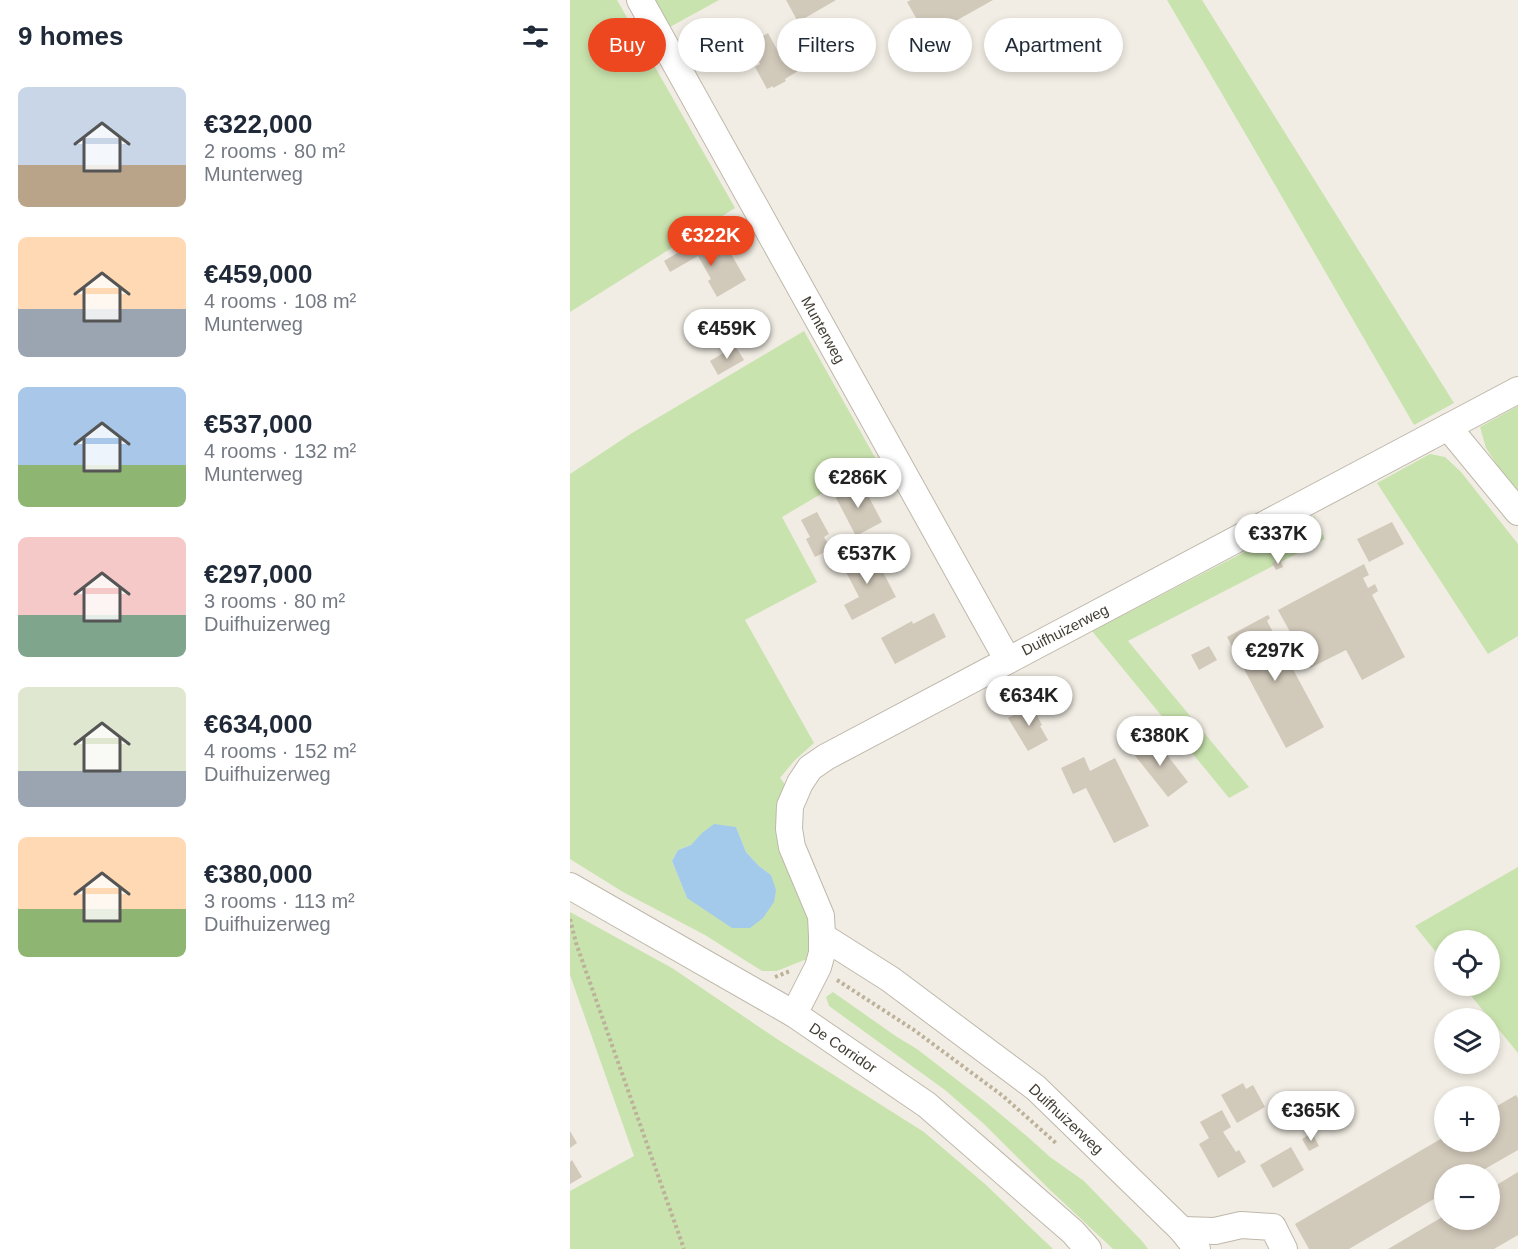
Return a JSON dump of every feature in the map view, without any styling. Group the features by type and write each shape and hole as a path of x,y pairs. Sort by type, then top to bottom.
{"street":[{"name":"Munterweg","path":"640,0 1007,659"},
{"name":"Duifhuizerweg","path":"794,1014 818,968 822,953 821,916 792,847 789,829 790,806 800,783 810,768 826,757 1007,659 1518,390"},
{"path":"1448,427 1518,512"},
{"name":"De Corridor","path":"570,886 794,1014 927,1105 1073,1233 1088,1249"},
{"name":"Duifhuizerweg","path":"822,936 890,979 1036,1089 1189,1239 1241,1225 1273,1227 1284,1249"}],"path":[{"path":"570,919 576,943 684,1249"},
{"path":"818,968 914,1030 1003,1096 1058,1145"}],"green space":[{"path":"570,0 617,0 627,18 588,18 588,72 658,72 735,208 570,312"},
{"path":"654,0 719,0 686,18 678,18 678,23 670,27"},
{"path":"1167,0 1202,0 1454,403 1414,425"},
{"path":"804,331 877,461 782,517 817,582 745,620 814,743 794,761 780,778 787,787 813,938 809,962 804,960 777,971 762,971 705,935 623,892 570,859 570,474 632,433","holes":["736,827 746,852 771,875 687,898 672,861 678,850"]},
{"path":"1518,406 1518,491 1486,448 1480,427"},
{"path":"1430,454 1445,457 1461,472 1518,544 1518,636 1488,654 1377,483"},
{"path":"1314,516 1325,539 1128,641 1249,787 1229,798 1092,631"},
{"path":"1518,867 1518,1053 1500,1031 1500,1008 1481,1008 1471,996 1500,996 1500,930 1434,930 1434,950 1415,926"},
{"path":"570,912 672,968 777,1039 924,1132 985,1184 1053,1249 570,1249 570,1191 634,1156 570,975"},
{"path":"833,992 917,1049 987,1103 1050,1157 1084,1181 1148,1249 1113,1249 984,1124 945,1090 829,1006 826,997"}],"water":[{"path":"714,824 736,827 746,852 771,875 776,890 774,902 763,918 750,928 732,928 687,898 672,861 678,850 691,845"}],"building":[{"path":"786,0 836,0 805,18 796,18"},
{"path":"911,0 993,0 961,18 916,18 907,2"},
{"path":"768,33 777,49 777,72 796,72 785,79 786,81 767,89 758,72 765,72 765,35"},
{"path":"708,243 715,255 727,247 746,280 717,297 708,281 711,279 698,256 670,272 664,261 692,244 695,250"},
{"path":"735,346 744,360 718,375 710,361"},
{"path":"861,482 882,522 856,536 835,496"},
{"path":"817,512 829,534 824,537 831,549 815,557 806,539 810,537 801,520"},
{"path":"1392,522 1404,544 1369,562 1357,539"},
{"path":"872,551 896,597 852,620 844,605 859,597 843,566"},
{"path":"1280,559 1283,567 1276,570 1272,563"},
{"path":"1364,564 1369,575 1363,578 1368,588 1375,584 1378,591 1372,595 1405,657 1362,680 1346,650 1310,668 1278,610"},
{"path":"934,613 946,637 895,664 881,638 912,621 913,624"},
{"path":"1268,615 1270,618 1267,621 1324,727 1286,748 1227,637"},
{"path":"1209,646 1217,660 1199,670 1191,655"},
{"path":"1028,704 1032,706 1048,740 1028,751 1008,718 1020,712 1019,709"},
{"path":"1153,737 1188,782 1168,797 1133,753"},
{"path":"1084,757 1090,771 1115,758 1149,826 1114,843 1086,788 1073,794 1061,768"},
{"path":"1243,1083 1246,1089 1253,1085 1265,1107 1237,1123 1221,1095"},
{"path":"1516,1095 1518,1098 1518,1150 1494,1164 1434,1164 1434,1199 1349,1249 1309,1249 1295,1224 1434,1143 1434,1152 1500,1152 1500,1104"},
{"path":"1222,1110 1231,1127 1223,1132 1236,1152 1239,1150 1246,1162 1218,1178 1199,1144 1209,1138 1200,1122"},
{"path":"570,1131 577,1143 570,1148"},
{"path":"1312,1133 1319,1146 1309,1151 1302,1139"},
{"path":"1291,1147 1304,1170 1273,1188 1260,1165"},
{"path":"572,1160 582,1177 570,1184 570,1162"},
{"path":"1518,1172 1518,1235 1494,1249 1388,1249 1434,1222 1434,1230 1500,1230 1500,1183"}]}
